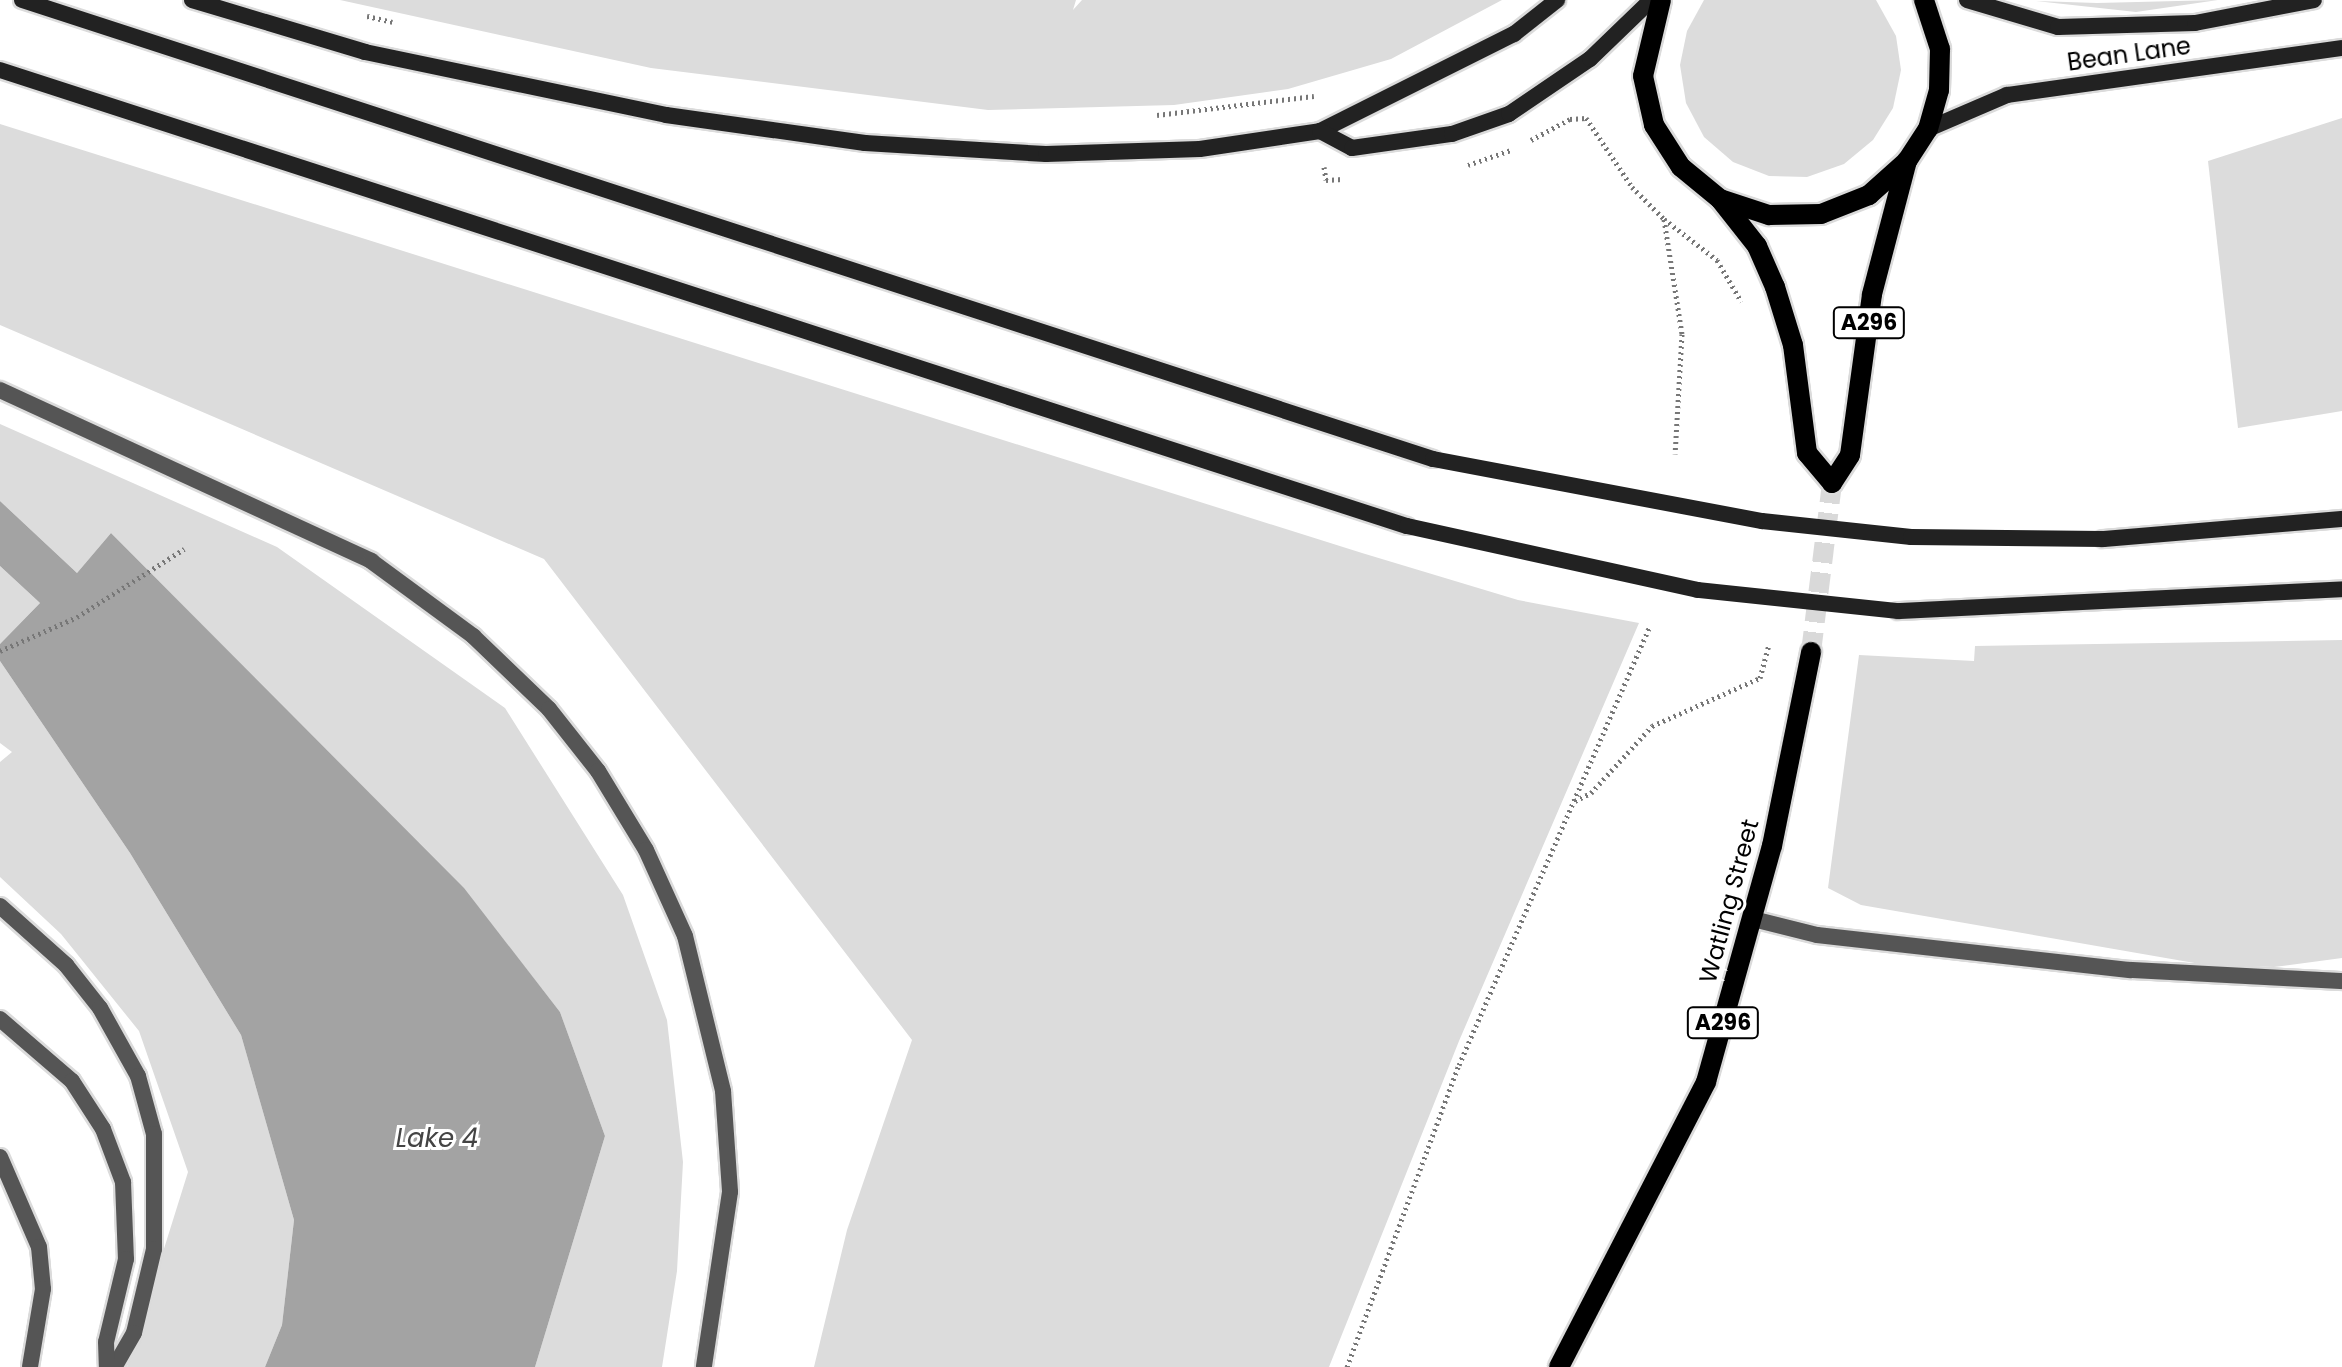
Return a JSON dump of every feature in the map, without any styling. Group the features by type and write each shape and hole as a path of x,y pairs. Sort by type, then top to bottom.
{"main road":[{"path":"22,0 1433,459 1762,521 1911,537 2103,539 2342,519"},
{"path":"192,0 296,34 472,77 666,115 865,143 1095,153 1200,149 1320,131 1514,34 1557,0"},
{"path":"1320,131 1352,148 1452,134 1509,114 1590,59 1651,0"},
{"path":"1661,0 1643,76 1654,125 1681,167 1720,199 1769,215 1821,214 1869,195 1907,161 1928,129 1939,90 1940,49 1924,0"},
{"name":"Bean Lane","path":"1967,0 2058,27 2195,23 2314,0"},
{"name":"Bean Lane","path":"1928,129 2007,95 2342,48"},
{"path":"0,70 1407,526 1698,590 1898,611 2342,589"},
{"name":"A296","path":"1720,199 1757,246 1775,287 1793,345 1807,453 1832,483 1850,455 1872,294 1907,161"},
{"name":"Watling Street","path":"1559,1367 1706,1082 1753,919 1811,652"}],"street":[{"path":"0,390 371,561 473,636 549,709 598,771 646,850 685,936 718,1062 729,1127 730,1192 704,1367"},
{"path":"0,906 66,965 100,1008 138,1076 154,1134 154,1249 134,1333 114,1367"},
{"path":"1753,919 1817,935 2131,970 2342,981"},
{"path":"0,1019 72,1081 103,1129 123,1182 126,1259 106,1342 107,1367"},
{"path":"0,1157 39,1247 42,1304 30,1367"}],"path":[{"path":"360,14 397,23"},
{"path":"1144,116 1318,96"},
{"path":"1458,168 1582,116 1640,197 1717,260 1747,313"},
{"path":"1326,180 1352,179"},
{"path":"1664,219 1682,334 1675,454"},
{"path":"0,651 77,617 184,549"},
{"path":"1347,1367 1459,1065 1650,626"},
{"path":"1574,801 1591,793 1652,726 1760,678 1769,644"}],"shaded area":[{"path":"340,0 1076,0 1073,10 1082,0 1502,0 1391,59 1288,89 1174,105 988,110 651,68"},
{"path":"1704,0 1876,0 1896,36 1901,70 1893,108 1873,140 1844,164 1807,177 1769,176 1733,162 1704,137 1686,103 1680,65 1687,31"},
{"path":"2218,0 2136,12 2036,1 2097,3"},
{"path":"2342,118 2342,411 2238,428 2208,161"},
{"path":"0,124 1362,553 1518,600 1639,623 1459,1041 1329,1367 814,1367 847,1230 912,1040 544,559 0,325"},
{"path":"0,424 277,547 505,708 623,895 667,1020 683,1162 677,1271 662,1367 535,1367 605,1136 560,1012 463,888 111,533 77,573 0,501"},
{"path":"0,566 40,603 0,644"},
{"path":"2342,640 2342,958 2274,967 2206,965 1861,905 1828,888 1859,655 1974,661 1975,646"},
{"path":"0,661 130,853 241,1035 294,1220 282,1325 265,1367 127,1367 188,1172 139,1031 61,934 0,877 0,762 12,752 0,743"}],"water":[{"name":"Lake 4","path":"0,501 77,573 111,533 464,888 560,1012 605,1136 535,1367 265,1367 282,1325 294,1220 241,1035 130,853 0,661 0,644 40,603 0,566"}],"tunnel":[{"path":"1811,652 1832,483"}]}
